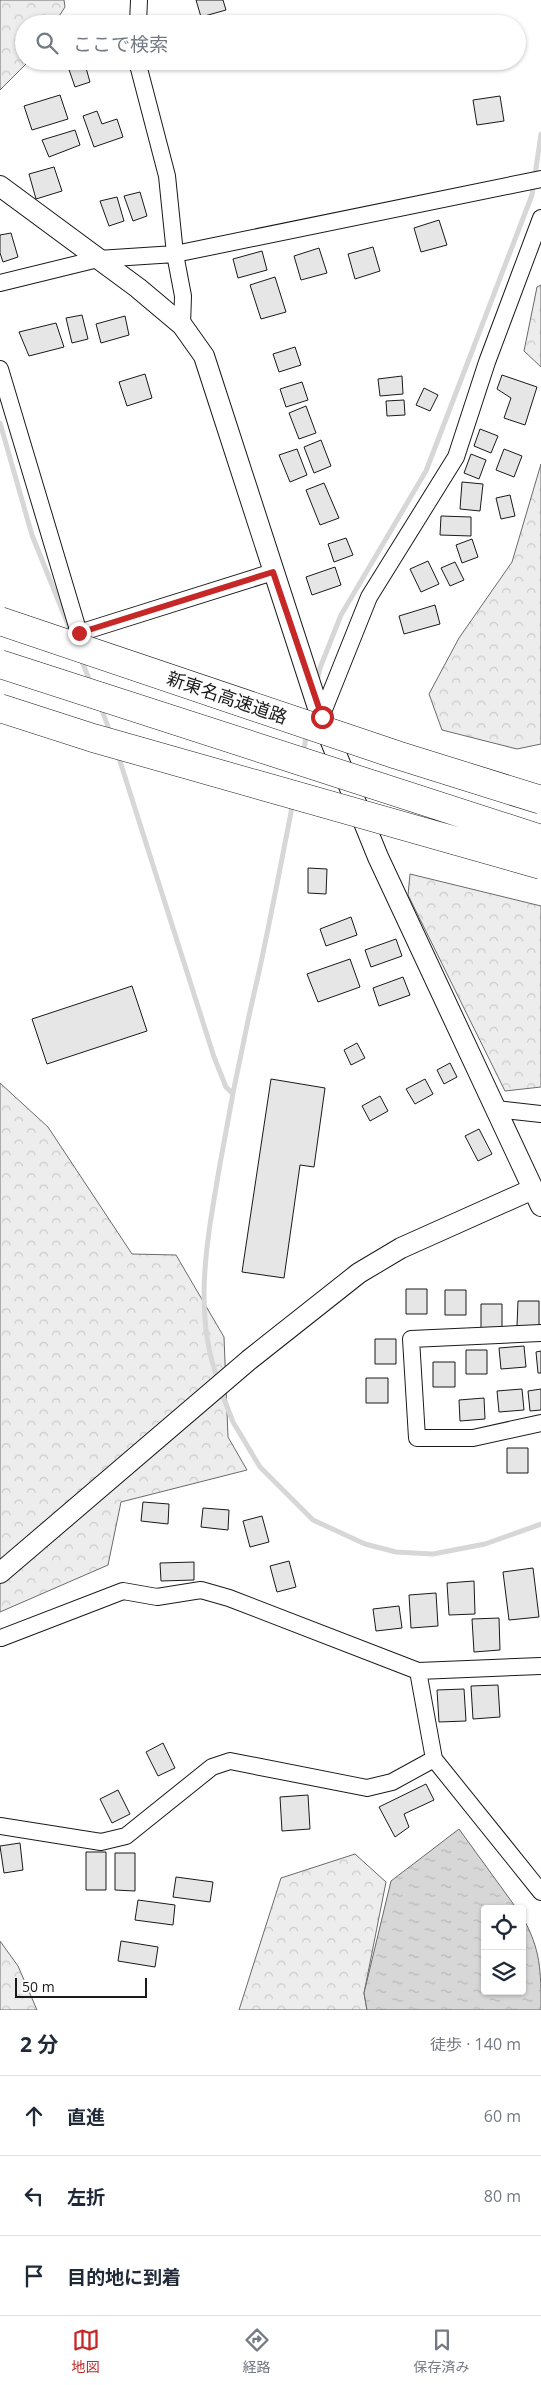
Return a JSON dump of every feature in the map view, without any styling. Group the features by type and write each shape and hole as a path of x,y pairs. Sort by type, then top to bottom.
{"highway":[{"name":"新東名高速道路","path":"0,621 388,752 541,800"},
{"path":"0,664 541,840"},
{"path":"0,708 102,741 541,865"}],"street":[{"path":"138,15 139,0"},
{"path":"139,70 167,176 175,254 183,296 182,325"},
{"path":"0,283 98,260 175,254 541,179"},
{"path":"0,186 182,325 204,356 273,572 322,717 378,857 537,1197 401,1248 359,1273 249,1360 0,1573"},
{"path":"322,717 368,597 456,457 487,362 541,218"},
{"path":"0,369 79,633 273,572"},
{"path":"496,1110 541,1114"},
{"path":"541,1333 411,1340 417,1438 473,1438 541,1423"},
{"path":"1,1638 123,1591 157,1597 201,1590 229,1598 418,1670 541,1666"},
{"path":"418,1670 434,1759 541,1892"},
{"path":"0,1826 101,1842 126,1836 212,1767 230,1761 367,1788 392,1782 434,1759"}],"green space":[{"path":"0,0 64,0 65,7 60,15 15,15 15,70 20,70 0,90"},
{"path":"541,285 541,367 524,351 537,287"},
{"path":"541,464 541,744 517,749 442,730 429,694 459,638 512,562"},
{"path":"410,874 541,906 541,1087 505,1091 408,895"},
{"path":"0,1083 48,1127 132,1254 176,1255 224,1337 228,1437 247,1470 121,1502 108,1565 0,1612"},
{"path":"355,1854 386,1882 364,1993 367,2010 239,2010 281,1878"},
{"path":"0,1941 18,1966 37,2010 0,2010"}],"water":[{"path":"459,1829 514,1905 481,1905 481,1995 526,1995 526,1924 533,1939 539,1961 541,2010 367,2010 364,1993 391,1881"}],"building":[{"path":"196,0 223,0 226,10 200,15"},
{"path":"69,70 87,70 90,82 75,87"},
{"path":"60,95 68,119 32,130 24,106"},
{"path":"500,96 504,121 477,125 473,100"},
{"path":"97,111 102,124 117,119 123,137 94,147 83,116"},
{"path":"75,130 80,145 49,157 42,140"},
{"path":"54,167 62,191 36,199 29,174"},
{"path":"140,192 147,216 133,221 124,196"},
{"path":"117,197 124,221 109,226 100,201"},
{"path":"439,220 447,245 421,252 414,228"},
{"path":"11,233 18,257 3,262 0,253 0,235"},
{"path":"373,247 380,271 355,279 348,254"},
{"path":"319,248 327,273 301,280 294,256"},
{"path":"262,251 267,270 238,278 233,259"},
{"path":"275,277 286,312 261,319 250,285"},
{"path":"82,315 88,339 72,343 66,318"},
{"path":"125,316 129,335 101,343 96,324"},
{"path":"56,323 64,347 29,356 19,332"},
{"path":"295,347 301,365 279,372 273,354"},
{"path":"145,374 152,398 127,406 119,382"},
{"path":"502,375 537,387 525,425 504,418 511,398 497,389"},
{"path":"402,376 403,394 380,396 378,379"},
{"path":"302,382 308,400 286,407 280,389"},
{"path":"424,388 438,395 430,411 416,405"},
{"path":"404,400 405,415 387,416 386,401"},
{"path":"306,406 316,433 299,439 289,413"},
{"path":"480,429 498,436 491,453 474,446"},
{"path":"321,440 331,466 314,473 304,447"},
{"path":"297,449 307,475 290,482 279,455"},
{"path":"504,449 522,456 514,477 496,470"},
{"path":"471,454 486,460 479,479 464,473"},
{"path":"462,482 483,484 480,511 460,509"},
{"path":"324,483 339,518 320,525 306,490"},
{"path":"510,495 515,516 501,519 496,498"},
{"path":"441,516 471,517 471,536 440,535"},
{"path":"346,538 353,555 334,562 328,544"},
{"path":"472,539 478,557 462,563 456,545"},
{"path":"428,561 439,584 421,592 410,569"},
{"path":"455,562 464,580 450,586 441,568"},
{"path":"335,567 341,585 312,595 306,577"},
{"path":"435,605 440,624 404,634 399,616"},
{"path":"308,868 327,869 326,894 308,893"},
{"path":"351,917 357,935 326,946 320,929"},
{"path":"396,939 402,956 371,967 365,950"},
{"path":"350,959 360,987 318,1002 307,974"},
{"path":"403,977 410,995 379,1006 373,988"},
{"path":"132,986 147,1031 47,1064 32,1019"},
{"path":"357,1043 365,1058 351,1065 344,1050"},
{"path":"450,1063 457,1077 444,1084 437,1070"},
{"path":"271,1079 325,1088 314,1167 300,1165 284,1278 242,1272"},
{"path":"425,1079 433,1094 415,1104 406,1089"},
{"path":"380,1096 388,1111 370,1121 362,1106"},
{"path":"479,1129 492,1154 478,1161 465,1136"},
{"path":"406,1289 427,1289 427,1314 406,1314"},
{"path":"445,1290 466,1290 466,1315 445,1315"},
{"path":"518,1301 539,1301 539,1326 517,1326"},
{"path":"481,1304 502,1304 502,1329 481,1329"},
{"path":"375,1339 396,1339 396,1364 375,1364"},
{"path":"524,1346 526,1367 501,1369 499,1348"},
{"path":"466,1350 487,1350 487,1374 466,1374"},
{"path":"541,1351 541,1373 538,1373 536,1352"},
{"path":"433,1362 455,1362 455,1387 433,1387"},
{"path":"366,1378 388,1378 388,1403 366,1403"},
{"path":"522,1389 524,1410 499,1412 497,1391"},
{"path":"541,1389 541,1410 530,1411 528,1391"},
{"path":"484,1398 485,1419 460,1421 459,1400"},
{"path":"507,1448 528,1448 528,1473 507,1473"},
{"path":"143,1502 169,1504 168,1524 141,1521"},
{"path":"203,1508 229,1510 228,1530 201,1527"},
{"path":"262,1516 269,1542 250,1547 243,1521"},
{"path":"289,1561 296,1587 277,1592 270,1566"},
{"path":"194,1562 194,1580 161,1581 160,1563"},
{"path":"533,1568 539,1617 509,1620 503,1572"},
{"path":"474,1581 475,1614 449,1615 447,1583"},
{"path":"436,1593 438,1626 411,1628 409,1595"},
{"path":"399,1606 402,1628 376,1631 373,1609"},
{"path":"499,1618 500,1650 474,1652 472,1619"},
{"path":"498,1685 500,1717 473,1719 471,1686"},
{"path":"464,1689 466,1721 439,1722 437,1690"},
{"path":"163,1743 175,1768 158,1776 146,1752"},
{"path":"426,1784 434,1800 404,1814 409,1827 395,1837 379,1807"},
{"path":"118,1790 130,1814 112,1823 100,1799"},
{"path":"308,1795 310,1829 282,1831 280,1797"},
{"path":"20,1843 23,1870 4,1873 0,1846"},
{"path":"86,1852 106,1852 106,1890 86,1890"},
{"path":"115,1853 135,1853 135,1891 115,1890"},
{"path":"176,1877 213,1882 210,1902 173,1897"},
{"path":"138,1900 175,1905 173,1925 135,1920"},
{"path":"121,1941 158,1947 155,1967 118,1961"}],"waterway":[{"path":"317,681 320,668 341,615 426,471 532,195 541,134"},
{"path":"0,423 32,535 71,632"},
{"path":"81,659 91,684"},
{"path":"100,705 110,732"},
{"path":"303,754 307,733"},
{"path":"118,755 214,1057 226,1087 231,1092"},
{"path":"218,1380 210,1354 206,1327 204,1300 207,1246 233,1092 293,802"},
{"path":"221,1391 233,1422 260,1467 313,1520 365,1544 396,1552 433,1554 485,1544 541,1524"}],"route":[{"path":"79,633 273,572 322,717"}]}
